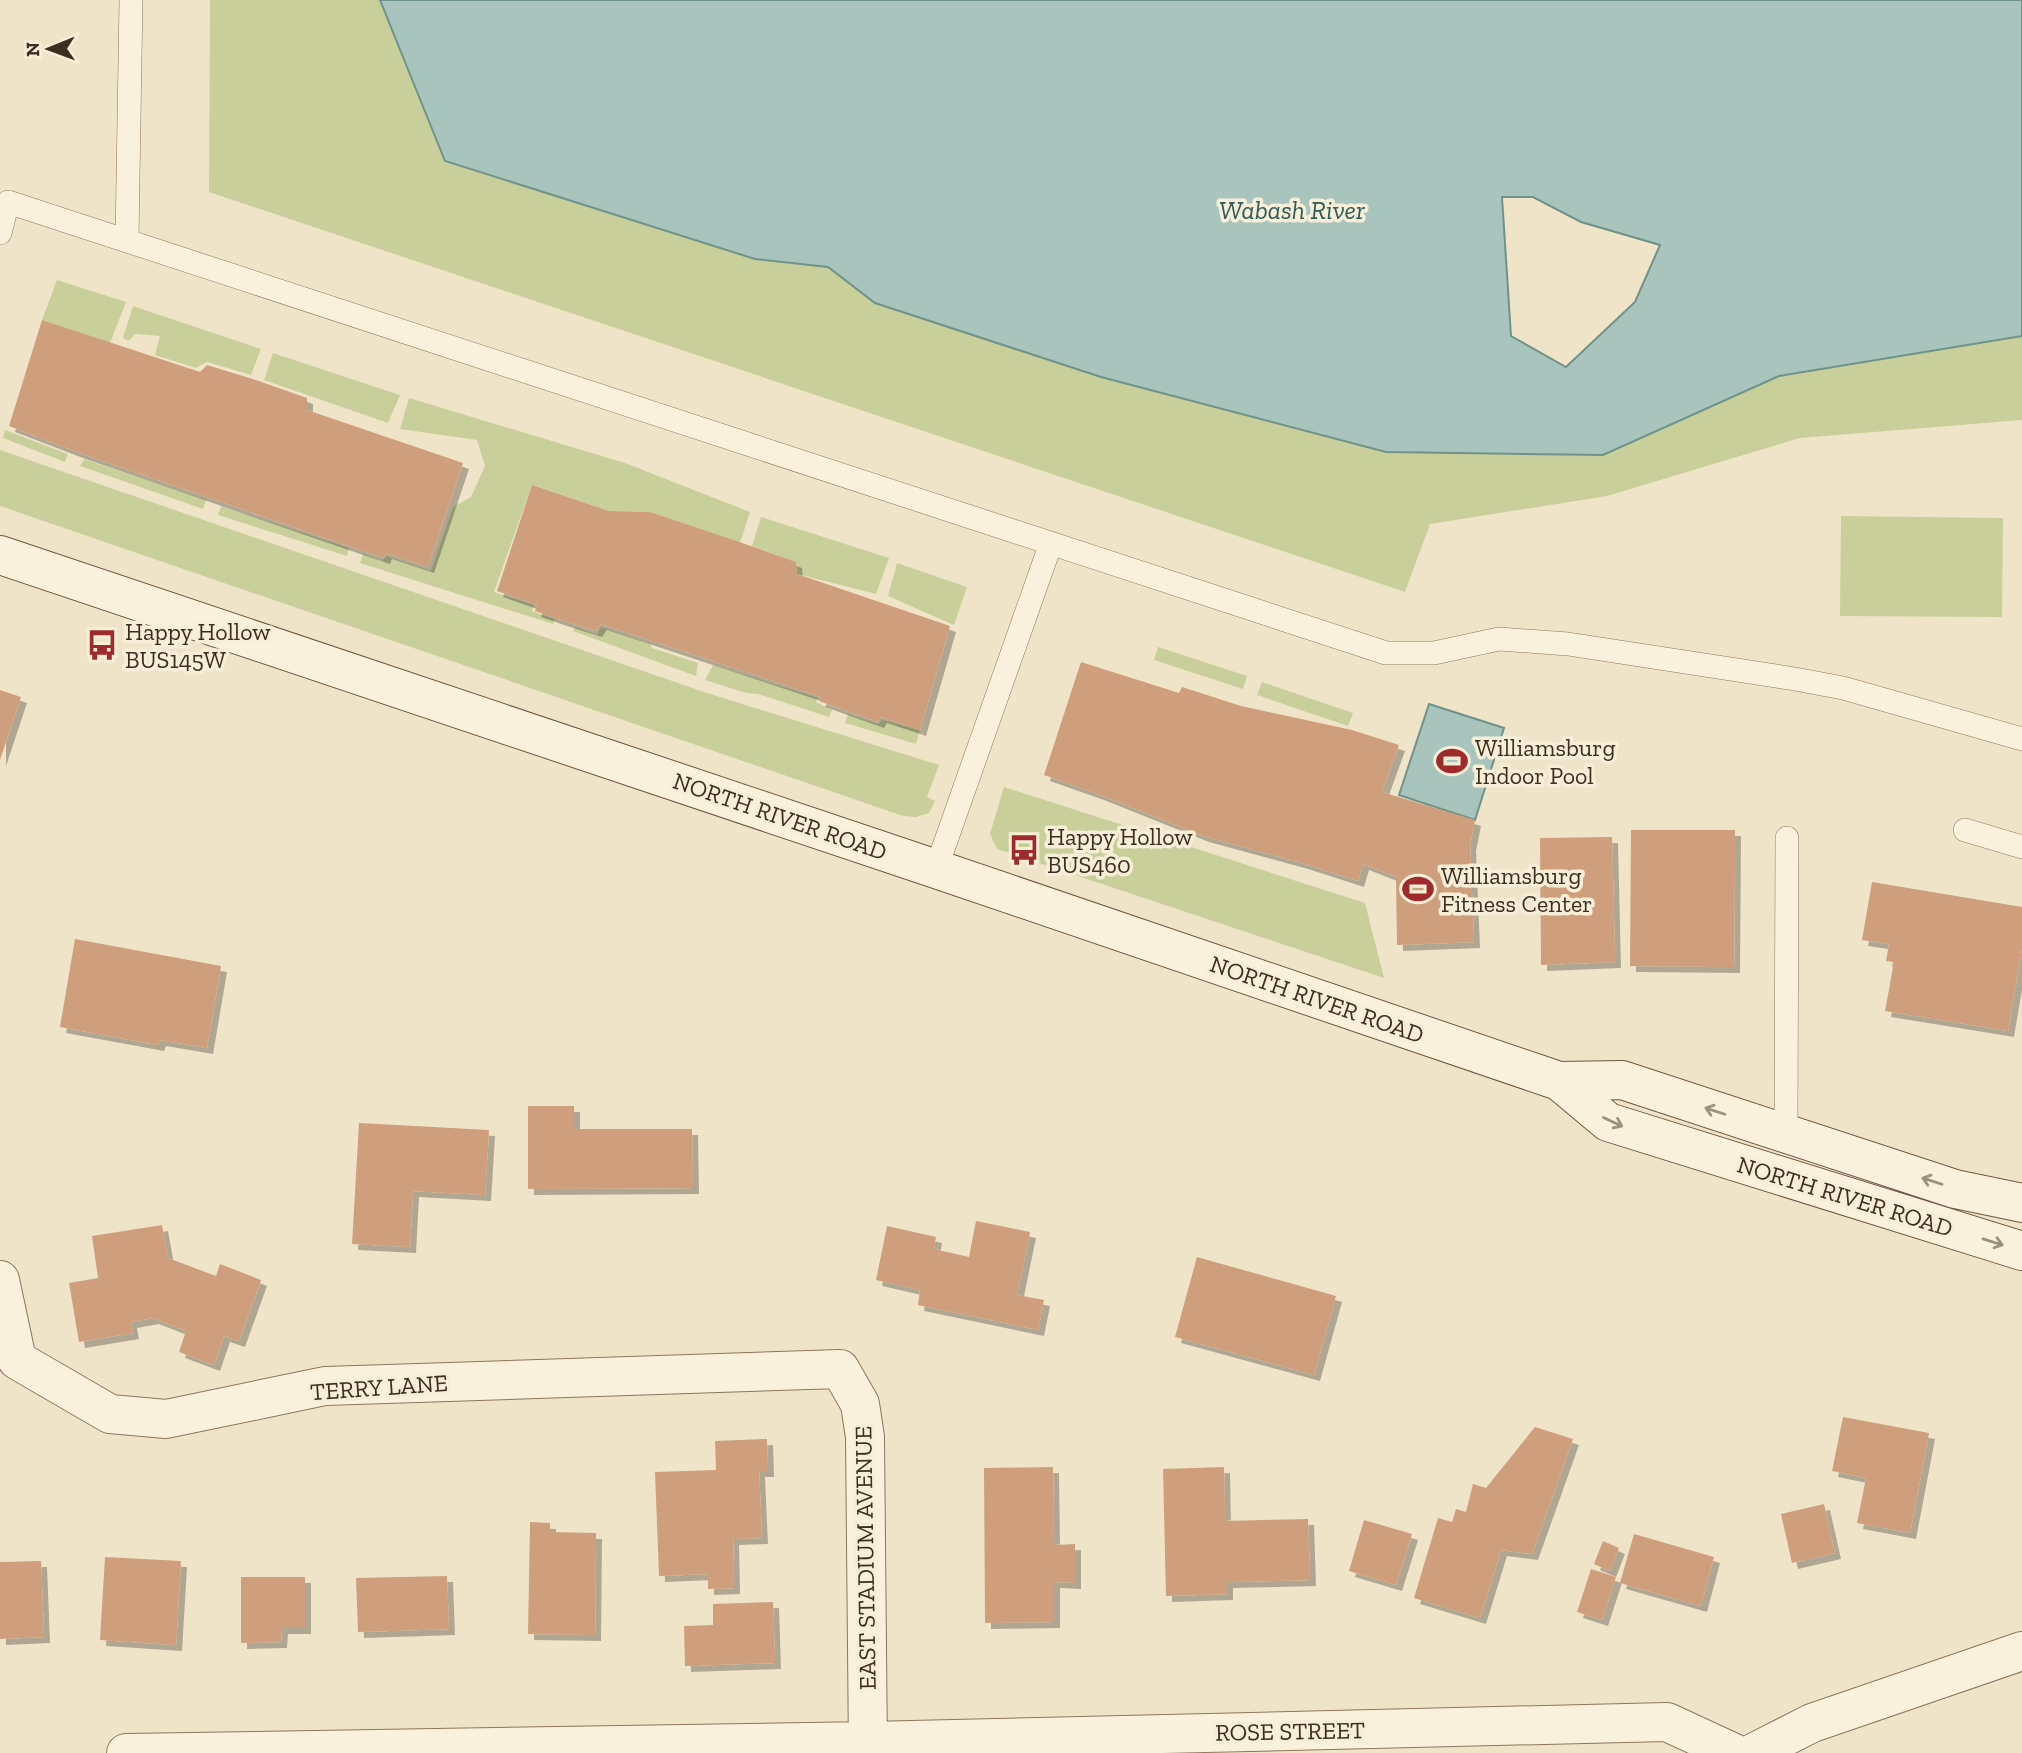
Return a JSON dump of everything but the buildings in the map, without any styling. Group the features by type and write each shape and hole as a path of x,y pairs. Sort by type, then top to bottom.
{"street":[{"name":"NORTH RIVER ROAD","path":"0,555 1559,1081 1622,1080 1955,1188 2022,1203"},
{"name":"NORTH RIVER ROAD","path":"1559,1081 1608,1122 2022,1251"},
{"name":"TERRY LANE","path":"0,1280 17,1360 110,1414 166,1419 325,1386 840,1369"},
{"name":"EAST STADIUM AVENUE","path":"840,1369 860,1404 866,1437 868,1747"},
{"path":"1753,1753 1812,1723 2022,1651"},
{"name":"ROSE STREET","path":"126,1753 868,1747 1667,1722 1734,1753"}],"lane":[{"path":"127,239 131,0"},
{"path":"0,233 8,202 1386,653 1434,653 1499,639 1568,645 1843,688 2022,739"},
{"path":"936,869 1051,543"},
{"path":"1965,830 2022,847"},
{"path":"1786,1135 1787,838"}],"green space":[{"path":"210,0 380,0 445,162 755,259 828,267 875,303 1101,377 1386,452 1603,455 1779,376 2022,336 2022,420 1800,438 1607,496 1430,524 1405,592 209,192"},
{"path":"57,280 126,302 110,343 42,320"},
{"path":"133,306 261,349 251,375 207,362 196,368 155,355 160,336 135,334 129,341 123,338"},
{"path":"273,353 400,395 388,423 264,380"},
{"path":"409,398 625,463 750,512 740,543 650,512 609,511 532,485 494,592 534,605 532,611 555,619 553,624 360,563 363,554 382,561 386,556 431,571 453,507 471,497 485,466 477,440 400,429"},
{"path":"5,430 68,454 65,462 3,438"},
{"path":"0,450 707,693 939,765 927,797 935,801 929,813 916,817 903,816 0,506"},
{"path":"84,459 206,500 203,509 80,466"},
{"path":"221,506 349,548 347,556 218,515"},
{"path":"1841,516 2003,518 2002,617 1840,616"},
{"path":"761,517 889,558 876,594 797,574 796,562 752,546"},
{"path":"897,563 967,587 954,625 888,596"},
{"path":"576,627 597,635 601,627 698,663 696,676 573,631"},
{"path":"1158,647 1247,676 1243,689 1154,660"},
{"path":"713,665 818,698 816,702 832,710 829,717 705,680"},
{"path":"1262,682 1353,713 1348,726 1257,695"},
{"path":"848,714 878,724 883,720 920,730 916,744 845,723"},
{"path":"1004,787 1365,903 1384,978 997,849 990,834"}],"water":[{"name":"Wabash River","path":"380,0 2022,0 2022,336 1779,376 1603,455 1386,452 1101,377 875,303 828,267 755,259 445,161","holes":["1502,197 1533,197 1581,222 1660,245 1635,302 1566,367 1511,336"]},
{"name":"Williamsburg Indoor Pool","path":"1429,704 1504,728 1475,820 1399,795"}],"place":[{"name":"Happy Hollow BUS145W","path":"102,645"},
{"name":"Williamsburg Indoor Pool","path":"1452,761"},
{"name":"Happy Hollow BUS460","path":"1024,850"},
{"name":"Williamsburg Fitness Center","path":"1418,889"}]}
